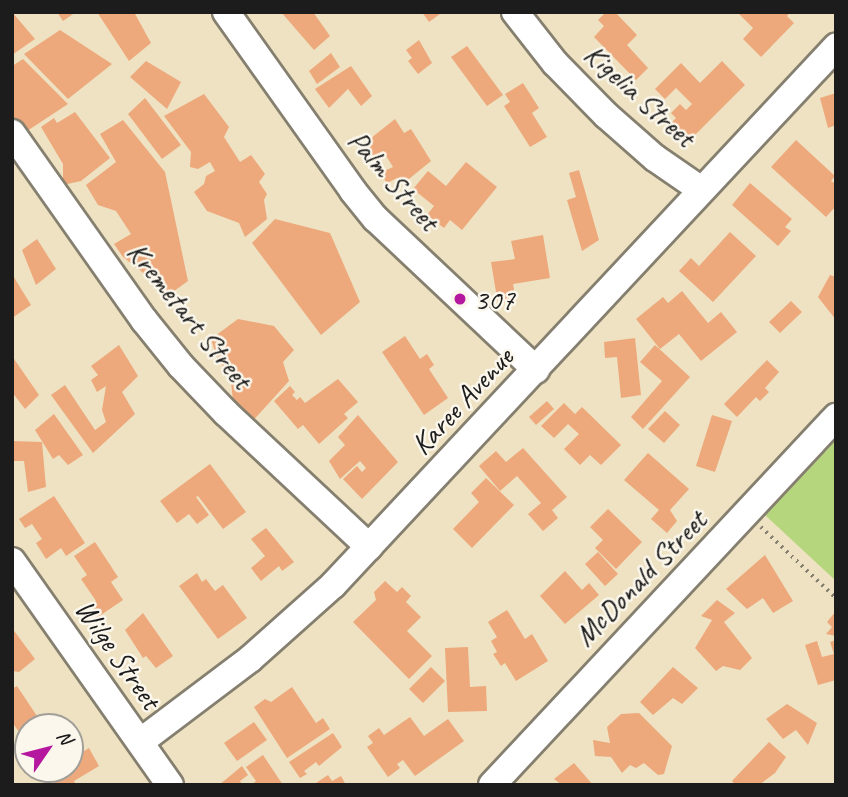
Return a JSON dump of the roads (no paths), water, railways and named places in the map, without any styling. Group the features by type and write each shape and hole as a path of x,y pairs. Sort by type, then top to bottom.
{"street":[{"name":"Palm Street","path":"226,12 353,191 376,219 536,370"},
{"name":"Kigelia Street","path":"515,12 555,63 606,115 655,158 700,189"},
{"name":"Karee Avenue","path":"140,742 259,652 369,547 536,370 700,189 836,47"},
{"name":"Kremetart Street","path":"12,133 144,320 181,366 226,413 369,547"},
{"name":"McDonald Street","path":"492,785 836,417"},
{"name":"Wilge Street","path":"12,561 170,785"}],"place":[{"name":"307","path":"460,299"}]}
